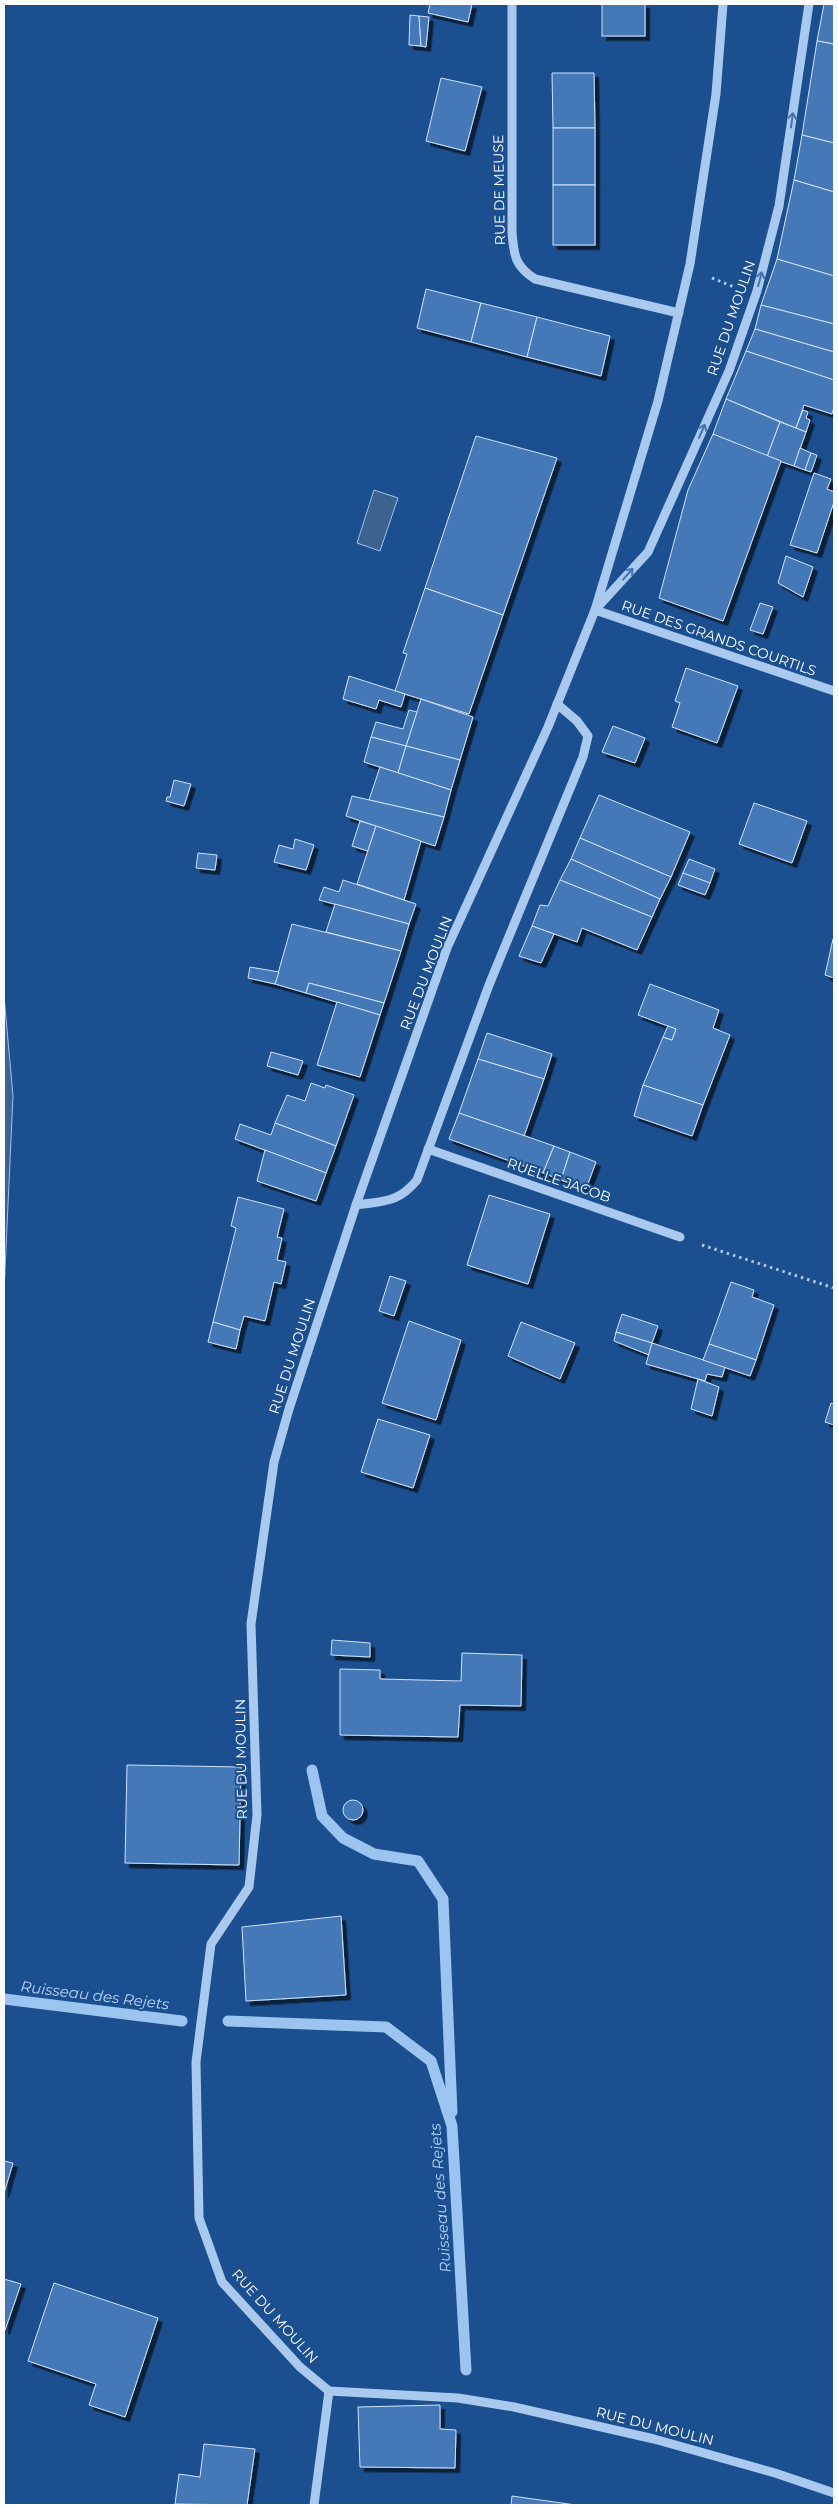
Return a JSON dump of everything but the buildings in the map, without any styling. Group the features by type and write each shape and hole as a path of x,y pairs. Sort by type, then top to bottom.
{"street":[{"name":"RUE DE MEUSE","path":"512,4 512,233 514,254 522,270 536,279 679,313"},
{"name":"RUE DU MOULIN","path":"723,4 716,94 690,264 658,401 595,610 558,704 447,948 356,1205 289,1409 274,1462 250,1624 257,1816 249,1887 211,1944 196,2062 200,2218 222,2282 300,2366 329,2391 458,2398 514,2407 654,2439 775,2473 834,2492"},
{"name":"RUE DU MOULIN","path":"595,610 648,552 729,371 757,291 779,206 809,4"},
{"name":"RUE DES GRANDS COURTILS","path":"595,610 834,691"},
{"path":"356,1205 393,1200 406,1193 417,1180 489,985 583,758 588,736 577,721 558,704"},
{"name":"RUELLE JACOB","path":"428,1149 680,1238"},
{"path":"314,2505 329,2391"}],"path":[{"path":"690,264 706,275 734,287 757,291"},
{"path":"680,1238 834,1288"}],"water":[{"path":"374,490 398,498 380,551 357,543"},
{"path":"4,996 13,1096 4,1292"}],"waterway":[{"path":"312,1770 322,1816 343,1838 374,1854 418,1861 443,1899 452,2112"},
{"name":"Ruisseau des Rejets","path":"4,1999 182,2021"},
{"name":"Ruisseau des Rejets","path":"228,2021 386,2027 431,2061 452,2126 466,2370"}]}
